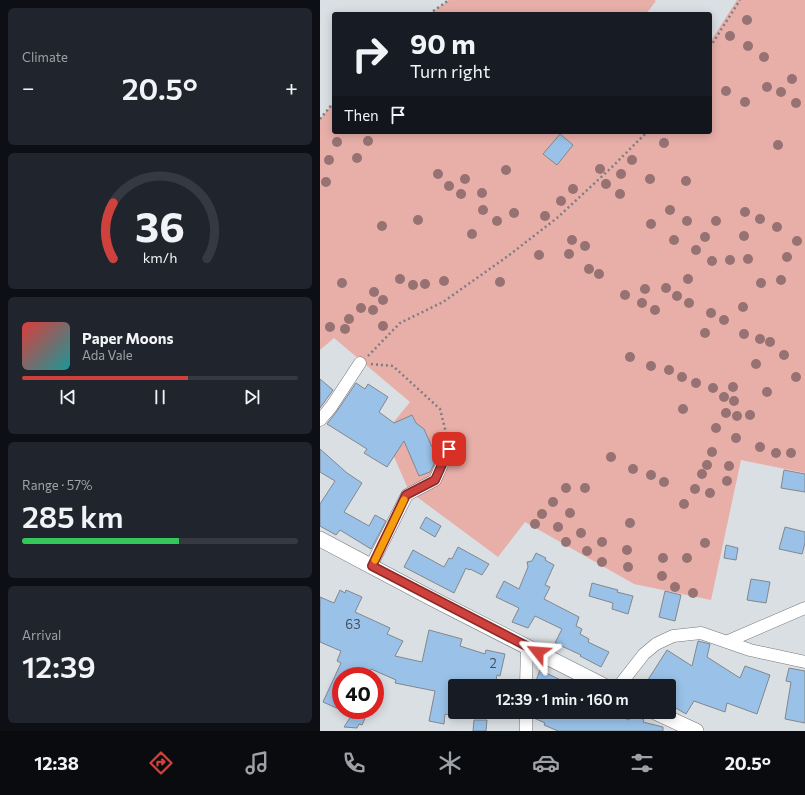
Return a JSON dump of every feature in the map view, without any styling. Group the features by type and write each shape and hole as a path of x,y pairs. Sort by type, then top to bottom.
{"street":[{"path":"320,420 331,407 360,363"},
{"path":"372,566 406,495 435,480 449,449"},
{"path":"320,539 591,679"},
{"path":"726,642 805,608"},
{"path":"624,679 644,654 656,644 673,636 701,633 750,650 805,662"},
{"path":"526,679 527,646"},
{"path":"526,719 526,730"},
{"path":"670,719 696,731"}],"path":[{"path":"432,12 449,0"},
{"path":"712,44 740,0"},
{"path":"320,119 332,104"},
{"path":"360,363 400,323 443,302 508,256 557,218 645,134"},
{"path":"360,363 393,366 440,409 449,449"}],"shaded area":[{"path":"449,0 656,1 648,12 432,12"},
{"path":"737,0 805,0 805,473 741,460 711,600 634,584 525,522 498,557 409,491 384,434 410,402 334,338 320,350 320,119 332,104 332,134 712,134 712,39"}],"building":[{"path":"560,134 573,145 557,165 543,154"},
{"path":"320,379 333,390 320,408"},
{"path":"356,383 365,389 368,384 388,397 379,412 394,423 412,415 416,423 424,429 437,458 430,472 419,476 404,441 387,467 364,453 367,449 327,424"},
{"path":"320,449 347,473 362,483 344,512 369,526 375,515 386,521 371,549 340,530 336,535 320,526 320,504 335,481 320,472"},
{"path":"784,470 805,474 805,492 781,488"},
{"path":"426,517 441,526 435,537 420,528"},
{"path":"785,527 805,532 805,543 802,554 779,549"},
{"path":"726,545 738,548 736,560 724,558"},
{"path":"458,547 489,564 482,575 466,568 454,593 404,567 413,550 444,567 449,558 452,559"},
{"path":"536,553 546,558 545,560 554,565 545,585 550,587 544,599 579,617 576,626 582,629 580,634 589,639 588,642 609,652 601,667 580,656 581,655 555,643 562,629 535,616 528,628 512,622 519,608 496,597 504,581 519,589 528,567 527,562 532,561"},
{"path":"751,579 770,582 766,603 747,600"},
{"path":"592,583 633,596 628,614 612,609 613,603 589,596"},
{"path":"340,590 345,593 346,590 362,597 355,612 390,628 387,634 403,641 395,656 422,662 429,630 462,639 460,646 485,654 486,650 505,654 500,676 497,675 496,679 448,679 448,715 445,714 444,724 429,721 435,691 395,683 396,680 384,675 384,667 339,667 341,663 337,661 341,651 320,642 320,597 334,603"},
{"path":"665,591 681,595 675,621 659,617"},
{"path":"698,641 710,644 707,657 740,678 745,666 770,675 757,714 727,703 725,712 694,701 686,714 676,708 676,679 648,679 667,650 692,666"},
{"path":"789,668 805,671 805,723 785,719 791,682 786,681"},
{"path":"540,670 559,679 537,679"},
{"path":"332,682 332,706 323,702"},
{"path":"349,719 365,719 362,725 359,724 357,728 344,727"},
{"path":"536,719 642,719 644,720 643,722 663,727 663,731 558,731 544,725 545,723"},
{"path":"474,720 487,720 486,731 473,731"}],"slow traffic":[{"path":"375,560 404,500"}],"route":[{"path":"449,449 435,480 406,495 372,566 433,599 538,652"}]}
